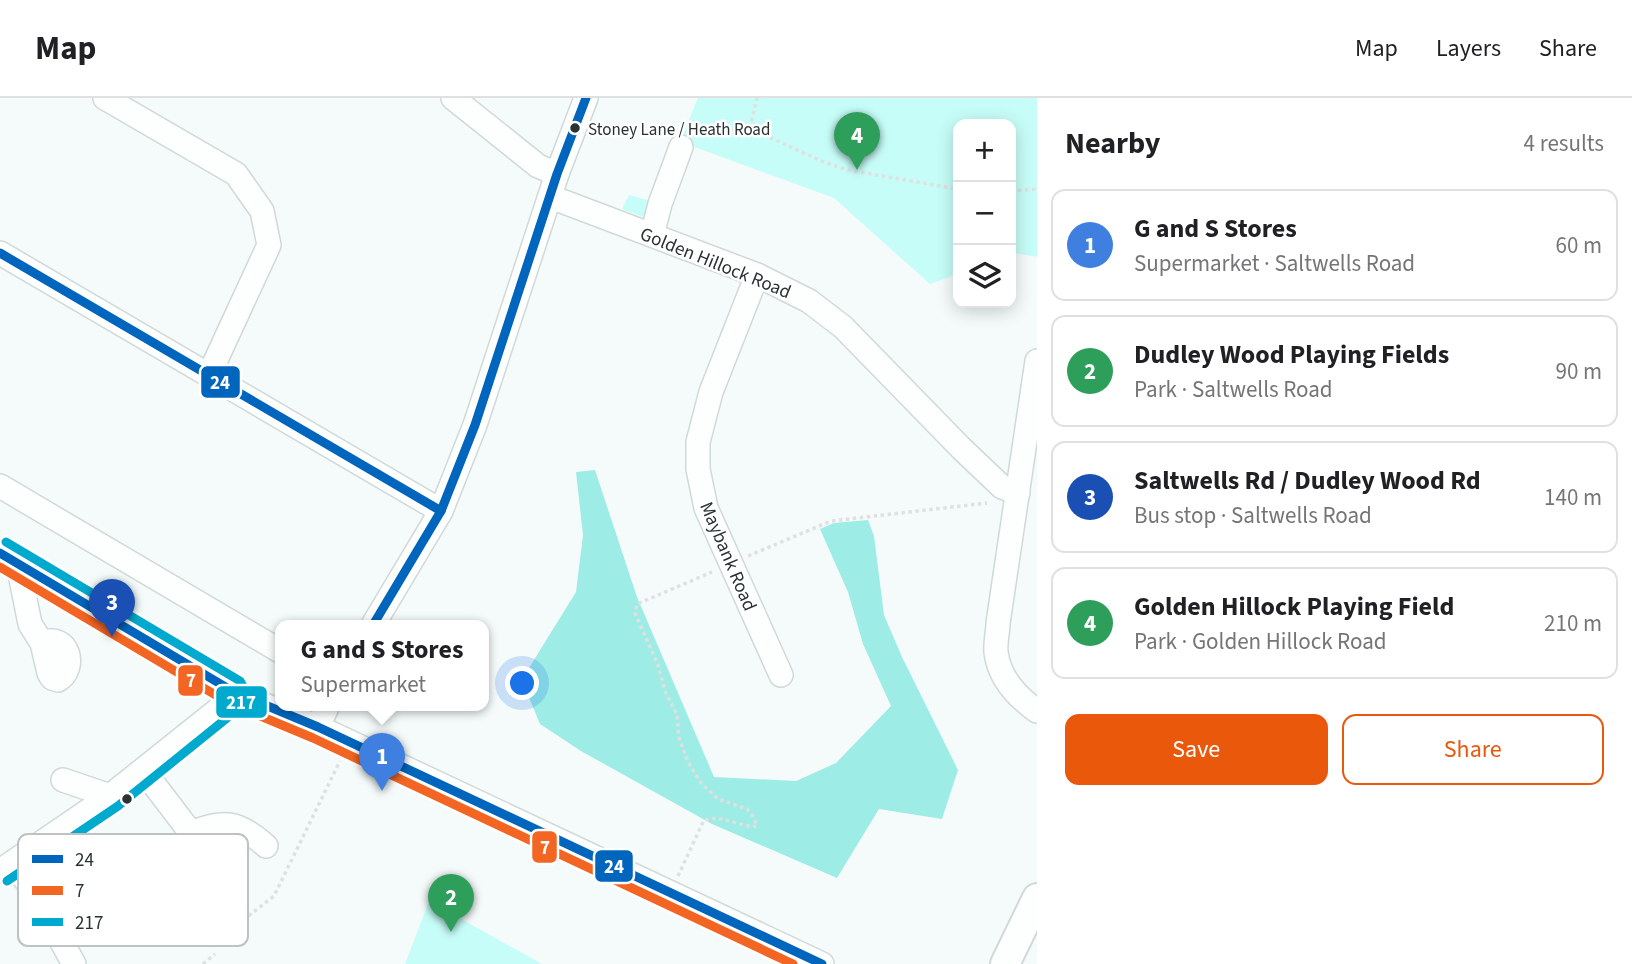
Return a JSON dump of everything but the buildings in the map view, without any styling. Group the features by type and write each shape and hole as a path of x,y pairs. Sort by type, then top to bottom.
{"main road":[{"path":"1005,964 1037,898"}],"street":[{"path":"105,98 236,174 262,211 270,245 209,375"},
{"path":"453,98 538,166 557,174"},
{"path":"376,620 441,511 475,425 557,174 586,98"},
{"path":"652,235 660,204 681,147"},
{"name":"Golden Hillock Road","path":"551,197 757,275 809,302 843,327 972,459 1002,487 1018,496"},
{"path":"0,253 441,511"},
{"name":"Maybank Road","path":"757,275 711,392 698,442 698,469 706,508 780,675"},
{"path":"1037,361 996,652 1003,673 1015,694 1037,711"},
{"path":"0,486 275,646"},
{"path":"9,559 30,624 42,643"},
{"path":"9,559 233,692 275,709"},
{"path":"54,834 143,770 219,709 233,692"},
{"path":"279,711 822,964"},
{"path":"318,727 325,711"},
{"path":"143,770 191,833 210,825 239,826 266,846"},
{"path":"63,780 110,796"},
{"path":"64,946 74,964"}],"path":[{"path":"750,128 757,98"},
{"path":"681,147 688,138 702,132 750,128 847,170 953,188"},
{"path":"1016,191 1037,189"},
{"path":"670,894 705,820 718,818 757,826 747,809 718,799 709,791 688,762 680,738 677,715 635,613 637,604 831,521 1018,496"},
{"path":"248,916 274,895 342,756"},
{"path":"203,964 215,954"}],"shaded area":[{"path":"698,98 1037,98 1037,257 1016,253 1016,119 953,119 953,276 930,284 834,198 689,145 665,225 622,209 629,195 655,202"},
{"path":"595,470 637,597 714,777 796,781 836,763 891,706 863,644 848,592 820,529 834,523 868,520 874,536 884,615 958,770 942,819 879,809 837,878 712,824 581,751 540,724 528,695 516,689 576,592 583,535 576,472"},
{"path":"429,901 542,964 405,964"}],"transit line":[{"name":"24","path":"376,620 441,511 475,425 557,174 586,98"},
{"name":"24","path":"0,253 441,511"},
{"name":"217","path":"6,542 240,681 246,692 244,699 227,718 118,806 77,834"},
{"name":"24","path":"0,553 234,692 275,709"},
{"name":"7","path":"0,567 229,703 313,738 793,964"},
{"name":"24","path":"280,711 822,964"},
{"name":"217","path":"7,881 18,874"}],"place":[{"name":"Stoney Lane / Heath Road","path":"575,128"},
{"name":"Golden Hillock Playing Field","path":"857,170"},
{"name":"Saltwells Rd / Dudley Wood Rd","path":"112,637"},
{"name":"G and S Stores","path":"382,791"},
{"name":"Dudley Wood Playing Fields","path":"451,932"}]}
